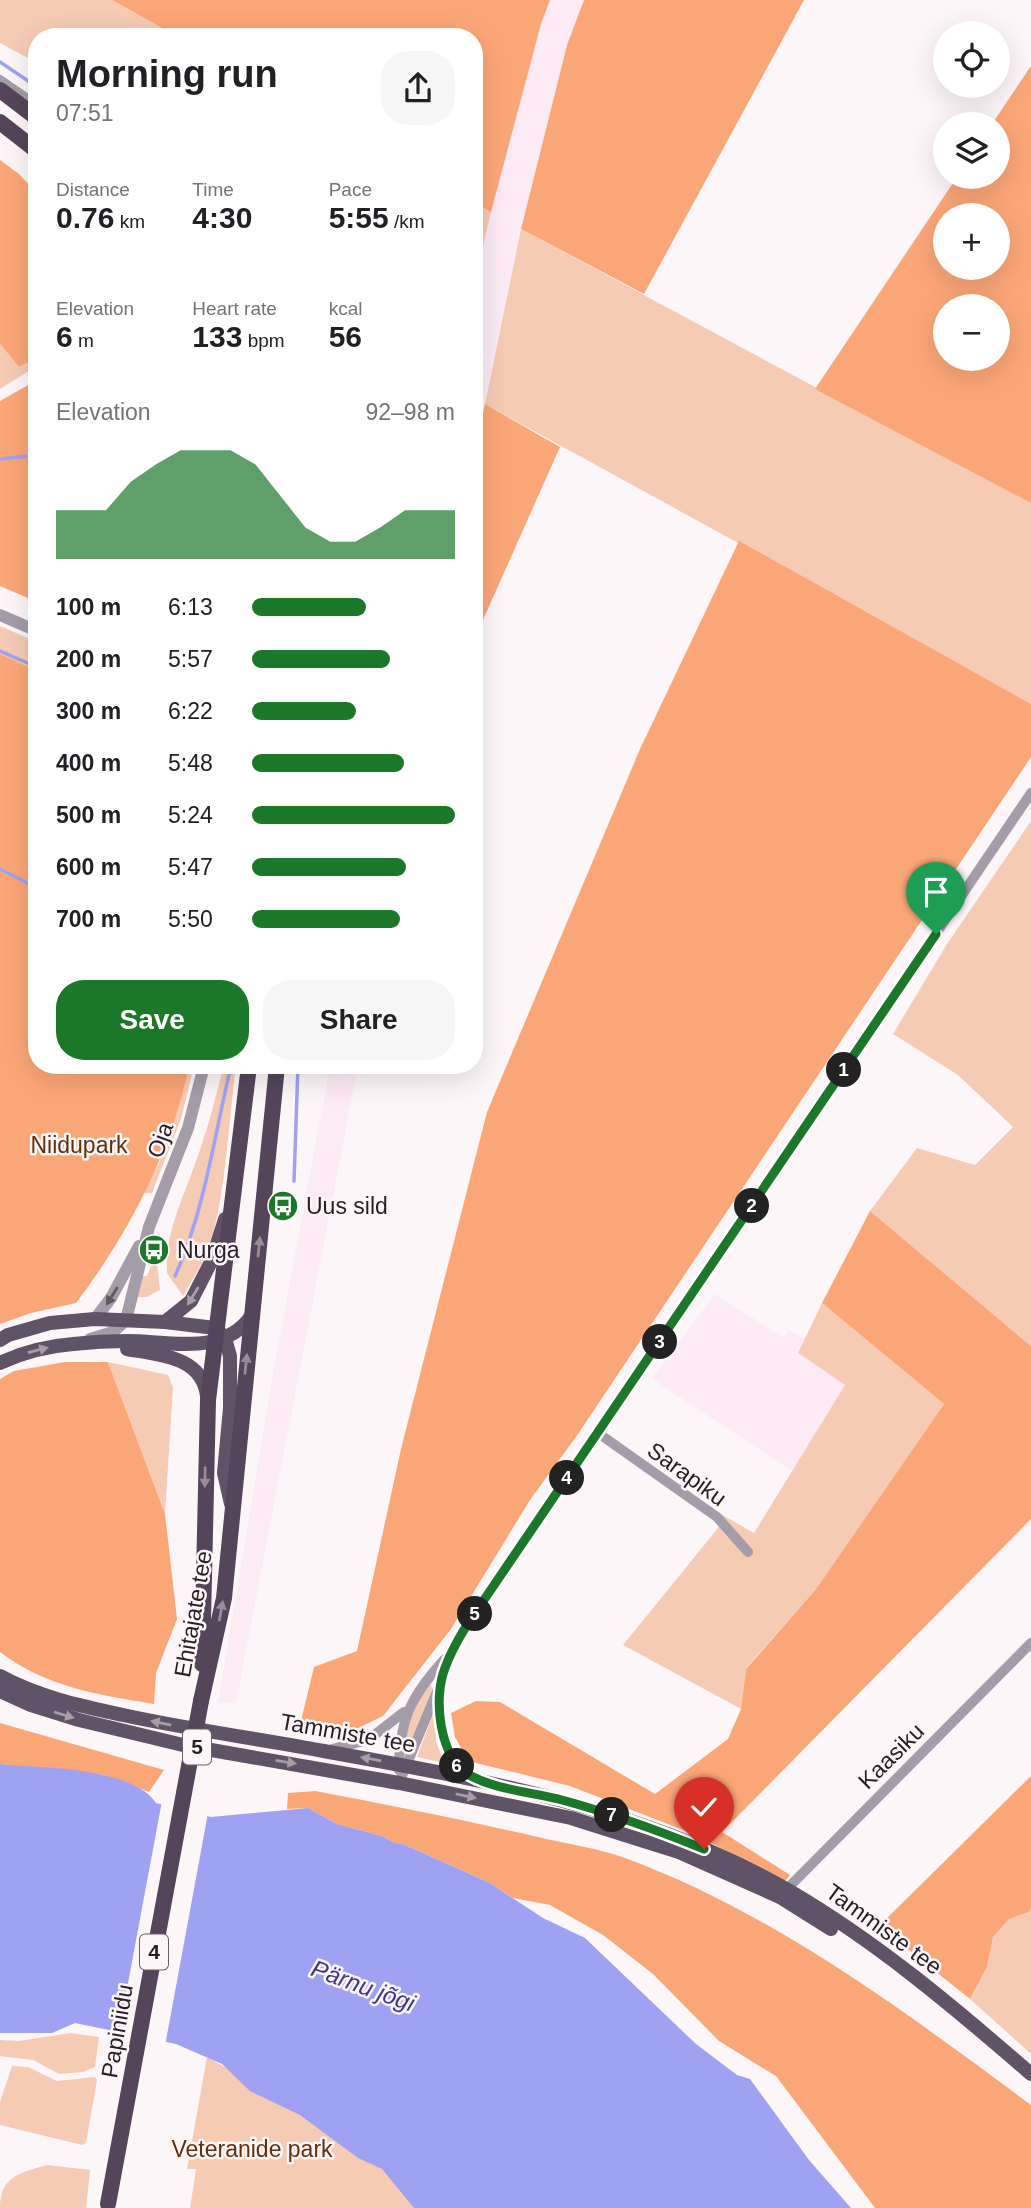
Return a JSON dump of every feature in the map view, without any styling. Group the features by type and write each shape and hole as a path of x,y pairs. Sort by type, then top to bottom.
{"highway":[{"path":"0,90 28,111"},
{"path":"0,122 28,144"},
{"name":"Ehitajate tee","path":"201,1701 208,1400 218,1336 248,1074"},
{"name":"Ehitajate tee","path":"201,1701 224,1598 231,1505 277,1074"},
{"name":"Papiniidu","path":"108,2206 201,1701"}],"main road":[{"path":"165,1322 191,1301 208,1270 224,1224 241,1079 244,1074"},
{"path":"0,1363 40,1349 73,1344 127,1341 183,1344 243,1329 251,1315"},
{"path":"0,1340 8,1335 50,1323 94,1319 165,1322 218,1336 230,1356 231,1390 224,1474 231,1505"},
{"path":"73,1344 159,1355 189,1364 203,1379 208,1400"},
{"name":"Tammiste tee","path":"0,1676 46,1697 112,1713 202,1732 403,1765 574,1804 662,1832 704,1849 783,1893 1001,2049 1031,2074"},
{"name":"Tammiste tee","path":"0,1691 30,1705 79,1720 183,1745 399,1783 580,1821 679,1852 783,1893"}],"street":[{"path":"0,80 28,99"},
{"path":"0,615 28,627"},
{"path":"325,1751 368,1740 398,1719 452,1651 1031,793"},
{"name":"Oja","path":"125,1320 149,1227 187,1128 202,1074"},
{"name":"Oja","path":"94,1319 111,1298 149,1227"},
{"path":"73,1344 113,1332 125,1320"},
{"name":"Sarapiku","path":"598,1433 717,1517 748,1552"},
{"name":"Kaasiku","path":"783,1893 1031,1643"},
{"path":"399,1783 403,1765 452,1651"},
{"path":"441,1679 444,1742 457,1766 486,1783"},
{"path":"403,1765 400,1733 407,1709"}],"shaded area":[{"path":"550,0 584,0 567,45 521,228 483,412 483,244 541,24"},
{"path":"329,1074 356,1074 236,1703 218,1703 274,1368"},
{"path":"715,1294 784,1338 789,1330 805,1339 798,1353 845,1385 793,1472 652,1379"}],"green space":[{"path":"0,0 112,0 162,28 28,28 28,58 0,43"},
{"path":"112,0 550,0 541,24 491,212 483,208 483,28 162,28"},
{"path":"584,0 804,0 644,294 521,229 567,45"},
{"path":"1031,66 1031,503 815,389 933,213 933,280 1010,280 1010,203 940,203 949,189 1010,189 1010,112 1000,112"},
{"path":"0,160 28,184 28,362 19,367 0,344"},
{"path":"483,208 491,212 483,246"},
{"path":"521,229 1031,503 1031,704 485,404"},
{"path":"0,344 19,367 28,362 28,372 0,389"},
{"path":"28,385 28,598 0,586 0,401"},
{"path":"485,404 560,447 483,620"},
{"path":"739,541 1031,704 1031,757 578,1434 530,1500 451,1629 383,1716 348,1733 300,1725 314,1667 357,1651 401,1449 487,1112 640,749"},
{"path":"0,626 28,638 28,668 0,655"},
{"name":"Niidupark","path":"0,654 28,667 28,1074 187,1074 171,1130 146,1191 113,1249 76,1303 31,1313 0,1324"},
{"path":"1031,821 1031,1346 870,1211 917,1148 975,1165 1013,1127 958,1075 893,1034 947,944"},
{"path":"187,1074 192,1074 181,1119 152,1193 144,1193 160,1161"},
{"path":"222,1074 235,1074 217,1218 209,1246 183,1296 167,1273 167,1258 175,1217 203,1140"},
{"path":"870,1211 1031,1346 1031,1519 722,1832 790,1875 785,1881 696,1835 570,1786 468,1761 455,1737 451,1713 476,1701 500,1702 655,1794 728,1739 741,1709 746,1669 816,1589 944,1404 822,1303"},
{"path":"156,1255 160,1290 147,1297 137,1297 142,1276 147,1276"},
{"path":"822,1303 944,1404 816,1589 746,1668 741,1709 623,1645 718,1528 721,1514 754,1533 845,1385 798,1353"},
{"path":"65,1362 108,1362 165,1514 177,1619 156,1673 154,1704 74,1688 36,1674 0,1652 0,1379 14,1371"},
{"path":"108,1362 168,1375 173,1387 165,1514"},
{"path":"431,1684 432,1689 405,1756 407,1727 420,1699"},
{"path":"435,1709 436,1742 445,1763 417,1757"},
{"path":"0,1723 164,1770 149,1792 104,1775 0,1764"},
{"path":"1031,1776 1031,1908 1029,1912 1009,1919 993,1937 987,1967 970,1999 879,1926"},
{"path":"315,1791 625,1858 680,1881 785,1936 886,2000 1031,2105 1031,2208 875,2208 776,2076 719,2041 653,1974 603,1935 550,1905 513,1898 490,1883 403,1844 337,1824 308,1808 287,1809 288,1793"},
{"path":"1031,1908 1031,2054 970,1999 987,1967 993,1937 1009,1919 1029,1912"},
{"path":"70,2033 99,2037 95,2067 83,2072 59,2074 33,2060 0,2056 0,2040 19,2041"},
{"name":"Veteranide park","path":"207,2057 269,2092 406,2181 415,2208 190,2208 196,2169 187,2169"},
{"path":"12,2066 28,2067 57,2081 95,2077 97,2080 86,2143 82,2145 0,2125 0,2102"},
{"path":"47,2165 90,2170 86,2208 0,2208 1,2197 8,2182 20,2174"}],"water":[{"name":"Pärnu jõgi","path":"0,1764 107,1776 144,1791 156,1803 211,1817 308,1808 337,1824 403,1844 490,1883 543,1918 585,1938 696,2044 737,2075 750,2079 809,2160 851,2208 414,2208 382,2169 358,2158 300,2115 250,2091 222,2064 176,2044 75,2023 52,2033 0,2033"}],"pier":[{"path":"162,1801 208,1813 165,2046 118,2037"}],"waterway":[{"path":"0,62 28,81"},
{"path":"0,459 28,456"},
{"path":"0,651 28,663"},
{"path":"0,869 28,883"},
{"path":"175,1276 201,1199 229,1074"},
{"path":"294,1181 298,1074"}],"place":[{"name":"Uus sild","path":"283,1206"},
{"name":"Nurga","path":"154,1250"}],"route":[{"path":"704,1849 603,1812 486,1783 468,1774 457,1766 444,1742 441,1679 459,1638 488,1594 936,934"}]}
